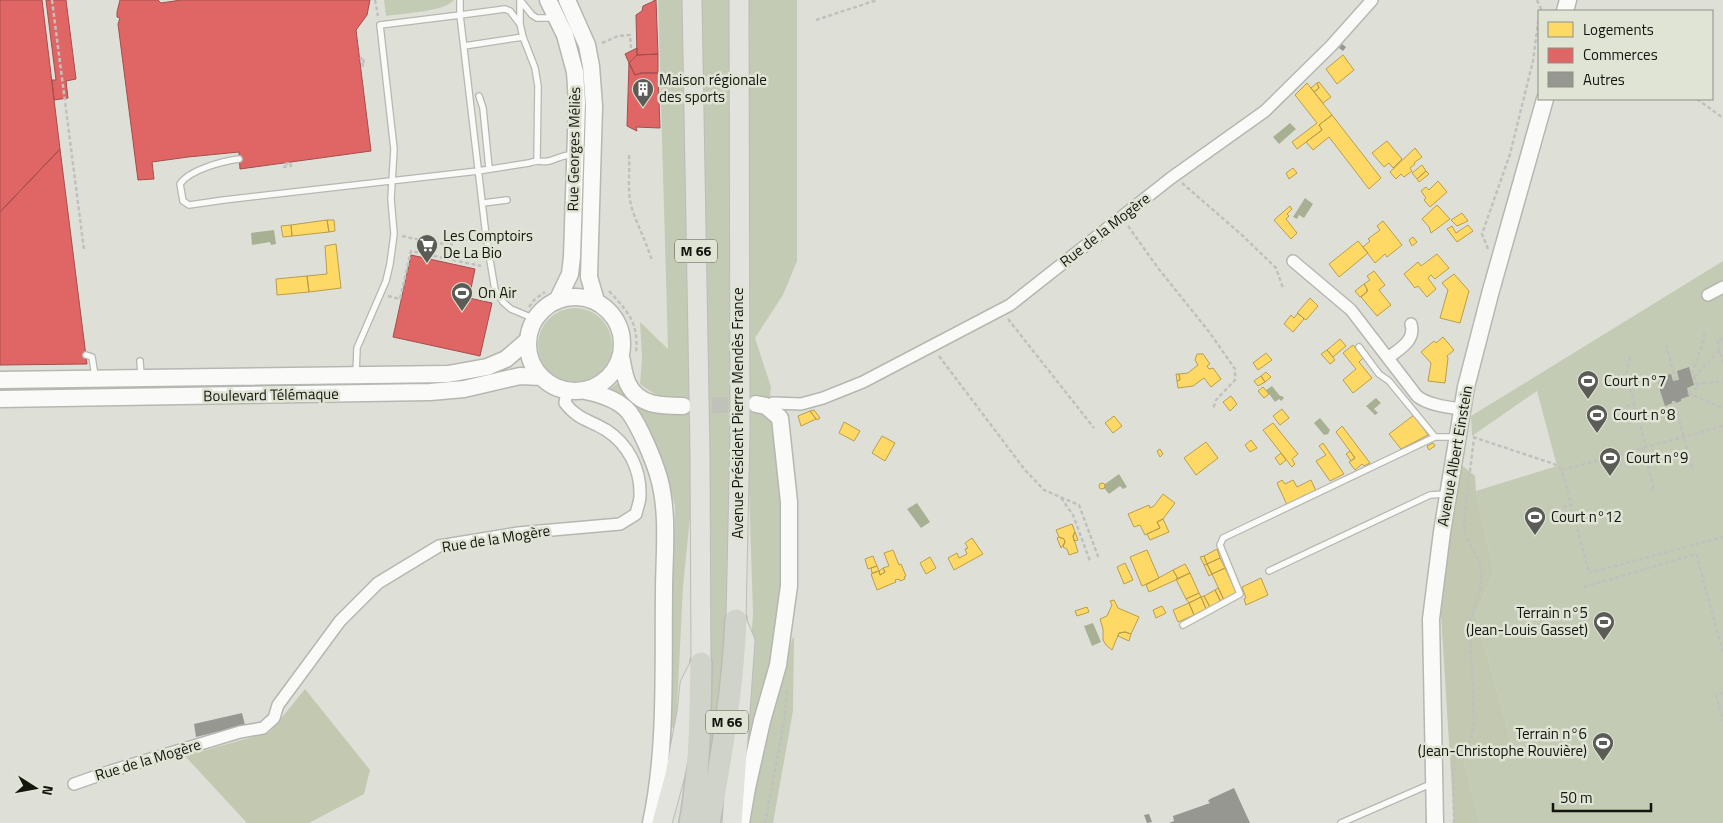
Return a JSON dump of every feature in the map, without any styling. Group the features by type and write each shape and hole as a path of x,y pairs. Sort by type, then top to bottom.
{"highway":[{"name":"Avenue Président Pierre Mendès France","path":"709,823 734,672 736,620"},
{"name":"M 66","path":"690,823 700,732 701,662"}],"main road":[{"name":"Rue Georges Méliès","path":"548,0 565,35 575,72 577,102 572,257 570,274 557,301"},
{"name":"Rue Georges Méliès","path":"567,0 587,45 593,85 589,277 596,301"},
{"name":"M 66","path":"662,823 675,775 687,712 690,684 701,662 700,443 692,0"},
{"name":"Avenue Président Pierre Mendès France","path":"736,620 740,432 739,0"},
{"name":"Avenue Albert Einstein","path":"1435,823 1431,619 1448,494 1461,409 1500,258 1545,100"},
{"path":"651,823 661,760 662,725 664,514 659,479 645,442 629,412 617,403 598,394 585,391 567,391 557,388 541,376 531,360 528,340 536,319 548,305 570,297 583,297 596,301 605,307 619,325 623,346 628,359 628,383 636,394 647,402 658,406 682,406"},
{"name":"Boulevard Télémaque","path":"0,380 94,379 140,370 356,376 448,374 487,367 506,359 528,340"},
{"path":"585,391 604,382 617,366 628,359"},
{"name":"Boulevard Télémaque","path":"0,399 449,391 510,378 541,376"},
{"path":"740,823 762,721 778,665 789,586 789,502 780,418 761,405"},
{"name":"M 66","path":"732,823 744,641 736,620"}],"street":[{"name":"Rue de la Mogère","path":"800,404 823,398 863,382 1010,305 1171,178 1265,111 1331,46 1372,0"},
{"path":"1293,261 1351,310 1417,396 1422,400 1461,409"},
{"path":"1708,295 1723,287"},
{"path":"1388,358 1410,339 1411,324"},
{"name":"Rue de la Mogère","path":"74,784 240,732 263,728 274,718 278,705 340,621 378,583 439,546 518,533 620,524 636,514 640,495 638,477 631,454 607,430 572,413 566,403 567,391"},
{"path":"761,405 773,403 800,404"},
{"path":"780,418 800,404"}],"lane":[{"path":"460,0 460,15 478,171 495,290 503,302 511,308 536,319"},
{"path":"520,0 532,15 537,18 557,18"},
{"path":"520,0 520,24 535,68 538,86 537,160"},
{"path":"356,376 356,348 380,297 390,264 394,234 391,198 394,149 380,25 505,9 510,11 520,24"},
{"path":"464,46 523,36"},
{"path":"479,96 483,108 489,168"},
{"path":"239,159 193,173 182,181 180,184 183,201 189,205 478,171 537,160 549,161 563,155 575,155"},
{"path":"482,203 507,200"},
{"path":"1359,347 1379,374 1388,381 1436,437"},
{"path":"86,356 92,357 94,361 94,379"},
{"path":"1183,625 1240,594 1220,545 1223,538 1436,437 1457,436"},
{"path":"1269,571 1430,495 1448,494"},
{"path":"1341,823 1434,782"}],"path":[{"path":"52,0 84,250"},
{"path":"375,0 380,25"},
{"path":"816,20 877,0"},
{"path":"1500,258 1486,248 1482,234 1510,154 1533,61 1538,26"},
{"path":"598,44 618,36 630,35 631,48"},
{"path":"1698,100 1723,118"},
{"path":"629,155 630,200 652,261"},
{"path":"1183,183 1276,268 1283,288"},
{"path":"1128,226 1158,268 1210,333 1235,370 1235,380 1216,400 1214,409"},
{"path":"402,236 438,244 486,236"},
{"path":"451,242 454,261"},
{"path":"390,297 400,299 411,251 481,267 480,257"},
{"path":"605,286 633,323 637,337 628,359"},
{"path":"1010,321 1094,428"},
{"path":"1702,331 1704,337 1692,373 1698,387 1688,393 1723,408"},
{"path":"1723,339 1717,340 1721,348 1723,363"},
{"path":"1666,344 1676,381"},
{"path":"1694,377 1721,348"},
{"path":"938,354 1026,470 1044,490 1079,505 1099,559"},
{"path":"1630,357 1626,374 1653,483 1654,489 1650,490"},
{"path":"1696,384 1723,381"},
{"path":"1674,401 1693,471"},
{"path":"1626,406 1634,405"},
{"path":"1628,411 1636,409"},
{"path":"1562,470 1723,426"},
{"path":"1454,823 1452,765 1454,759 1470,741 1474,724 1470,622 1481,586 1482,574 1481,566 1465,533 1464,521 1474,438 1554,464 1562,470 1589,573 1723,537"},
{"path":"1648,483 1653,483"},
{"path":"1060,496 1073,515 1090,561"},
{"path":"1563,507 1571,505"},
{"path":"1565,513 1573,511"},
{"path":"1584,587 1696,554 1723,652"},
{"path":"765,823 786,716 788,684"},
{"path":"1723,693 1716,695 1723,722"}],"shaded area":[{"path":"384,0 454,0 433,10 386,16"},
{"path":"658,0 684,0 692,436 691,507 683,587 676,728 668,727 675,506 662,460 648,428 641,416 629,403 610,389 620,381 683,410 682,397 669,398 660,396 640,384 642,358 640,322 668,349"},
{"path":"699,0 733,0 731,397 726,640 725,663 702,810 711,645"},
{"path":"747,0 797,0 797,261 783,295 755,338 771,387 770,397 754,399 754,412 761,411 776,423 785,512 783,600 772,664 743,767 753,613 748,457"},
{"path":"1290,123 1296,129 1279,144 1273,137"},
{"path":"1305,198 1313,204 1304,218 1299,215 1297,219 1293,217"},
{"path":"274,230 276,244 271,245 270,242 252,245 251,233"},
{"path":"1723,261 1723,823 1480,823 1464,761 1512,745 1476,615 1494,571 1476,491 1557,466 1537,391 1472,436 1471,416"},
{"path":"568,308 582,308 596,314 606,324 612,338 612,352 606,366 596,376 582,382 568,382 554,376 544,366 538,352 538,338 544,324 554,314"},
{"path":"1272,386 1284,398 1281,401 1279,399 1275,402 1266,390"},
{"path":"1376,398 1381,403 1374,409 1378,413 1375,415 1366,406"},
{"path":"1320,418 1330,430 1328,434 1324,435 1314,423"},
{"path":"1459,463 1475,476 1476,491 1494,571 1476,615 1512,745 1464,761 1480,823 1454,823 1440,599"},
{"path":"1119,474 1127,487 1123,489 1120,486 1109,494 1104,488 1105,484"},
{"path":"917,503 930,522 921,528 907,509"},
{"path":"1093,623 1101,642 1092,646 1084,626"},
{"path":"794,637 793,711 773,823 748,823 767,728"},
{"path":"305,689 370,770 364,794 309,823 247,823 185,756 270,732"}],"building: Logements":[{"path":"1343,55 1354,70 1337,84 1326,69"},
{"path":"1319,82 1331,97 1323,103 1314,92 1319,88 1317,83"},
{"path":"1307,83 1332,115 1319,125 1322,130 1297,149 1292,142 1317,123 1295,95"},
{"path":"1317,83 1319,88 1314,92 1311,88"},
{"path":"1332,115 1381,178 1369,189 1329,137 1313,150 1306,142 1322,130 1319,125"},
{"path":"1387,141 1402,159 1393,168 1389,163 1384,167 1372,153"},
{"path":"1415,148 1422,157 1410,168 1412,171 1404,177 1401,174 1396,179 1390,172"},
{"path":"1422,165 1426,171 1417,179 1412,173"},
{"path":"1293,168 1297,173 1289,179 1286,173"},
{"path":"1426,171 1429,174 1419,182 1417,179"},
{"path":"1438,181 1447,192 1430,207 1424,200 1426,198 1421,191 1426,187 1429,190"},
{"path":"1437,205 1450,219 1431,233 1429,227 1422,219"},
{"path":"1290,206 1292,209 1287,214 1289,216 1286,219 1297,233 1291,239 1274,220"},
{"path":"1462,213 1468,221 1457,226 1451,220"},
{"path":"327,220 329,232 292,236 291,225"},
{"path":"327,220 334,220 335,231 329,232"},
{"path":"1383,221 1402,245 1387,257 1385,254 1375,263 1363,247 1370,241 1368,239 1380,230 1377,226"},
{"path":"291,225 292,236 283,237 281,226"},
{"path":"1468,225 1473,231 1457,242 1447,229 1452,226 1456,233"},
{"path":"1413,237 1417,242 1412,246 1409,240"},
{"path":"1358,241 1368,253 1339,277 1329,264"},
{"path":"336,244 341,288 309,292 307,276 327,274 325,246"},
{"path":"1437,254 1449,268 1435,279 1431,275 1428,278 1436,289 1427,297 1418,286 1415,288 1404,274 1418,262 1421,266"},
{"path":"1374,271 1385,285 1379,290 1391,305 1377,316 1361,297 1367,292 1364,284 1370,280 1367,276"},
{"path":"1454,274 1469,291 1460,323 1440,318 1448,290 1442,283"},
{"path":"307,276 309,292 277,295 276,279"},
{"path":"1364,284 1367,292 1360,297 1355,291"},
{"path":"1310,298 1318,306 1306,320 1297,313"},
{"path":"1298,313 1304,319 1293,332 1284,324 1291,315 1294,318"},
{"path":"1443,337 1454,350 1447,356 1445,383 1428,381 1431,363 1421,352 1434,341 1436,343"},
{"path":"1340,339 1346,346 1333,357 1327,350"},
{"path":"1353,345 1363,358 1359,362 1372,378 1353,393 1343,380 1356,369 1343,353"},
{"path":"1327,350 1335,360 1330,364 1321,354"},
{"path":"1266,353 1272,360 1258,370 1253,363"},
{"path":"1197,354 1203,354 1210,364 1207,366 1209,369 1213,368 1221,379 1211,387 1204,378 1193,386 1178,388 1179,374 1188,373 1198,365 1195,360"},
{"path":"1266,372 1271,377 1265,382 1261,376"},
{"path":"1176,374 1179,374 1180,380 1177,381"},
{"path":"1261,376 1265,382 1258,386 1254,381"},
{"path":"1263,387 1269,394 1264,398 1258,391"},
{"path":"1231,396 1237,404 1230,411 1223,402"},
{"path":"1282,409 1289,418 1280,425 1273,416"},
{"path":"814,410 820,418 817,420 810,411"},
{"path":"810,411 816,419 801,426 798,416"},
{"path":"1414,415 1428,435 1401,449 1389,434"},
{"path":"1114,416 1122,426 1113,433 1105,423"},
{"path":"844,422 860,431 854,441 839,433"},
{"path":"1273,423 1298,454 1292,459 1295,464 1292,467 1263,430"},
{"path":"1342,426 1370,463 1364,466 1362,464 1355,470 1349,462 1355,458 1336,432"},
{"path":"882,436 895,443 885,461 872,453"},
{"path":"1251,440 1257,448 1250,452 1245,445"},
{"path":"1206,442 1218,458 1196,475 1184,458"},
{"path":"1323,443 1344,474 1330,481 1316,461 1326,455 1319,446"},
{"path":"1433,443 1435,446 1429,450 1427,446"},
{"path":"1160,449 1163,454 1160,457 1157,451"},
{"path":"1350,451 1355,458 1351,461 1346,454"},
{"path":"1281,453 1286,460 1280,465 1275,458"},
{"path":"1282,480 1285,484 1293,480 1297,487 1311,480 1316,491 1287,505 1277,483"},
{"path":"1102,483 1105,486 1102,489 1099,486"},
{"path":"1163,494 1175,503 1163,519 1157,522 1160,528 1145,535 1140,525 1134,527 1128,514 1149,505 1150,508 1154,506"},
{"path":"1163,519 1169,532 1150,540 1147,534 1160,528 1157,522"},
{"path":"1072,524 1075,532 1073,536 1078,552 1069,555 1067,549 1063,547 1064,539 1059,537 1056,530"},
{"path":"1075,532 1078,540 1074,541 1073,536"},
{"path":"972,538 983,554 954,570 948,558 957,553 959,558 967,554 965,549 968,548 965,543"},
{"path":"1057,538 1064,539 1065,542 1061,548"},
{"path":"1217,549 1220,558 1207,564 1204,556"},
{"path":"893,550 906,576 904,577 905,579 895,580 896,582 877,590 871,574 879,571 880,575 885,572 883,568 889,566 884,553"},
{"path":"1147,550 1159,578 1142,586 1130,557"},
{"path":"873,556 877,566 868,569 865,559"},
{"path":"1204,556 1207,564 1204,565 1200,557"},
{"path":"930,557 936,568 926,574 920,563"},
{"path":"1220,558 1225,568 1212,574 1207,564"},
{"path":"1125,563 1133,580 1124,584 1117,567"},
{"path":"1185,564 1190,573 1178,579 1173,570"},
{"path":"1207,564 1212,574 1209,576 1204,565"},
{"path":"877,566 879,571 872,573 871,568"},
{"path":"883,568 885,572 880,575 879,571"},
{"path":"1225,568 1237,594 1224,600 1212,574"},
{"path":"1173,570 1178,579 1149,592 1146,585"},
{"path":"1190,573 1199,593 1186,599 1176,579"},
{"path":"1261,578 1268,595 1246,605 1244,599 1246,598 1242,587"},
{"path":"1218,588 1224,600 1221,602 1215,590"},
{"path":"1215,590 1221,602 1210,607 1204,596"},
{"path":"1199,593 1201,597 1189,603 1186,599"},
{"path":"1204,596 1210,607 1206,609 1201,597"},
{"path":"1201,597 1206,609 1194,615 1189,603"},
{"path":"1114,600 1118,608 1139,617 1131,634 1119,633 1112,650 1103,640 1103,629 1100,619 1107,616 1112,605 1110,601"},
{"path":"1189,603 1194,615 1178,622 1173,610"},
{"path":"1162,606 1166,613 1156,618 1153,610"},
{"path":"1087,607 1089,612 1077,616 1075,611"},
{"path":"1119,633 1131,634 1129,641 1118,636"}],"building: Commerces":[{"path":"0,0 42,0 60,149 0,212"},
{"path":"46,0 66,0 76,79 66,81 68,98 54,100 52,80 56,80"},
{"path":"120,0 158,0 161,3 181,0 370,0 367,15 356,30 371,151 240,169 239,152 188,157 152,162 154,179 138,180 118,24 120,18 117,17"},
{"name":"Maison régionale des sports","path":"656,0 658,54 637,55 636,15 642,11 643,6"},
{"path":"637,48 637,55 629,63 625,54"},
{"path":"658,54 658,73 635,75 629,63 637,55"},
{"name":"Maison régionale des sports","path":"629,63 635,75 658,73 660,128 636,127 637,131 627,126"},
{"path":"60,149 87,364 0,365 0,212"},
{"path":"411,255 475,269 469,298 492,303 480,356 393,337"}],"building: Autres":[{"path":"1342,44 1346,47 1343,51 1339,48"},
{"path":"1689,367 1694,385 1687,388 1689,396 1676,403 1672,401 1672,403 1665,406 1658,384 1662,376 1671,374 1673,381 1679,380 1677,371"},
{"path":"242,713 245,725 196,737 194,724"},
{"path":"1234,788 1250,823 1169,823 1174,821 1173,816 1210,803 1208,801 1210,799"},
{"path":"1149,814 1152,822 1147,823 1144,815"}],"tunnel":[{"path":"688,406 751,404"}],"place":[{"name":"Maison régionale des sports","path":"643,108"},
{"name":"Les Comptoirs De La Bio","path":"427,264"},
{"name":"On Air","path":"462,312"},
{"name":"Court n°7","path":"1588,400"},
{"name":"Court n°8","path":"1597,434"},
{"name":"Court n°9","path":"1610,477"},
{"name":"Court n°12","path":"1535,536"},
{"name":"Terrain n°5 (Jean-Louis Gasset)","path":"1604,641"},
{"name":"Terrain n°6 (Jean-Christophe Rouvière)","path":"1603,762"}]}
